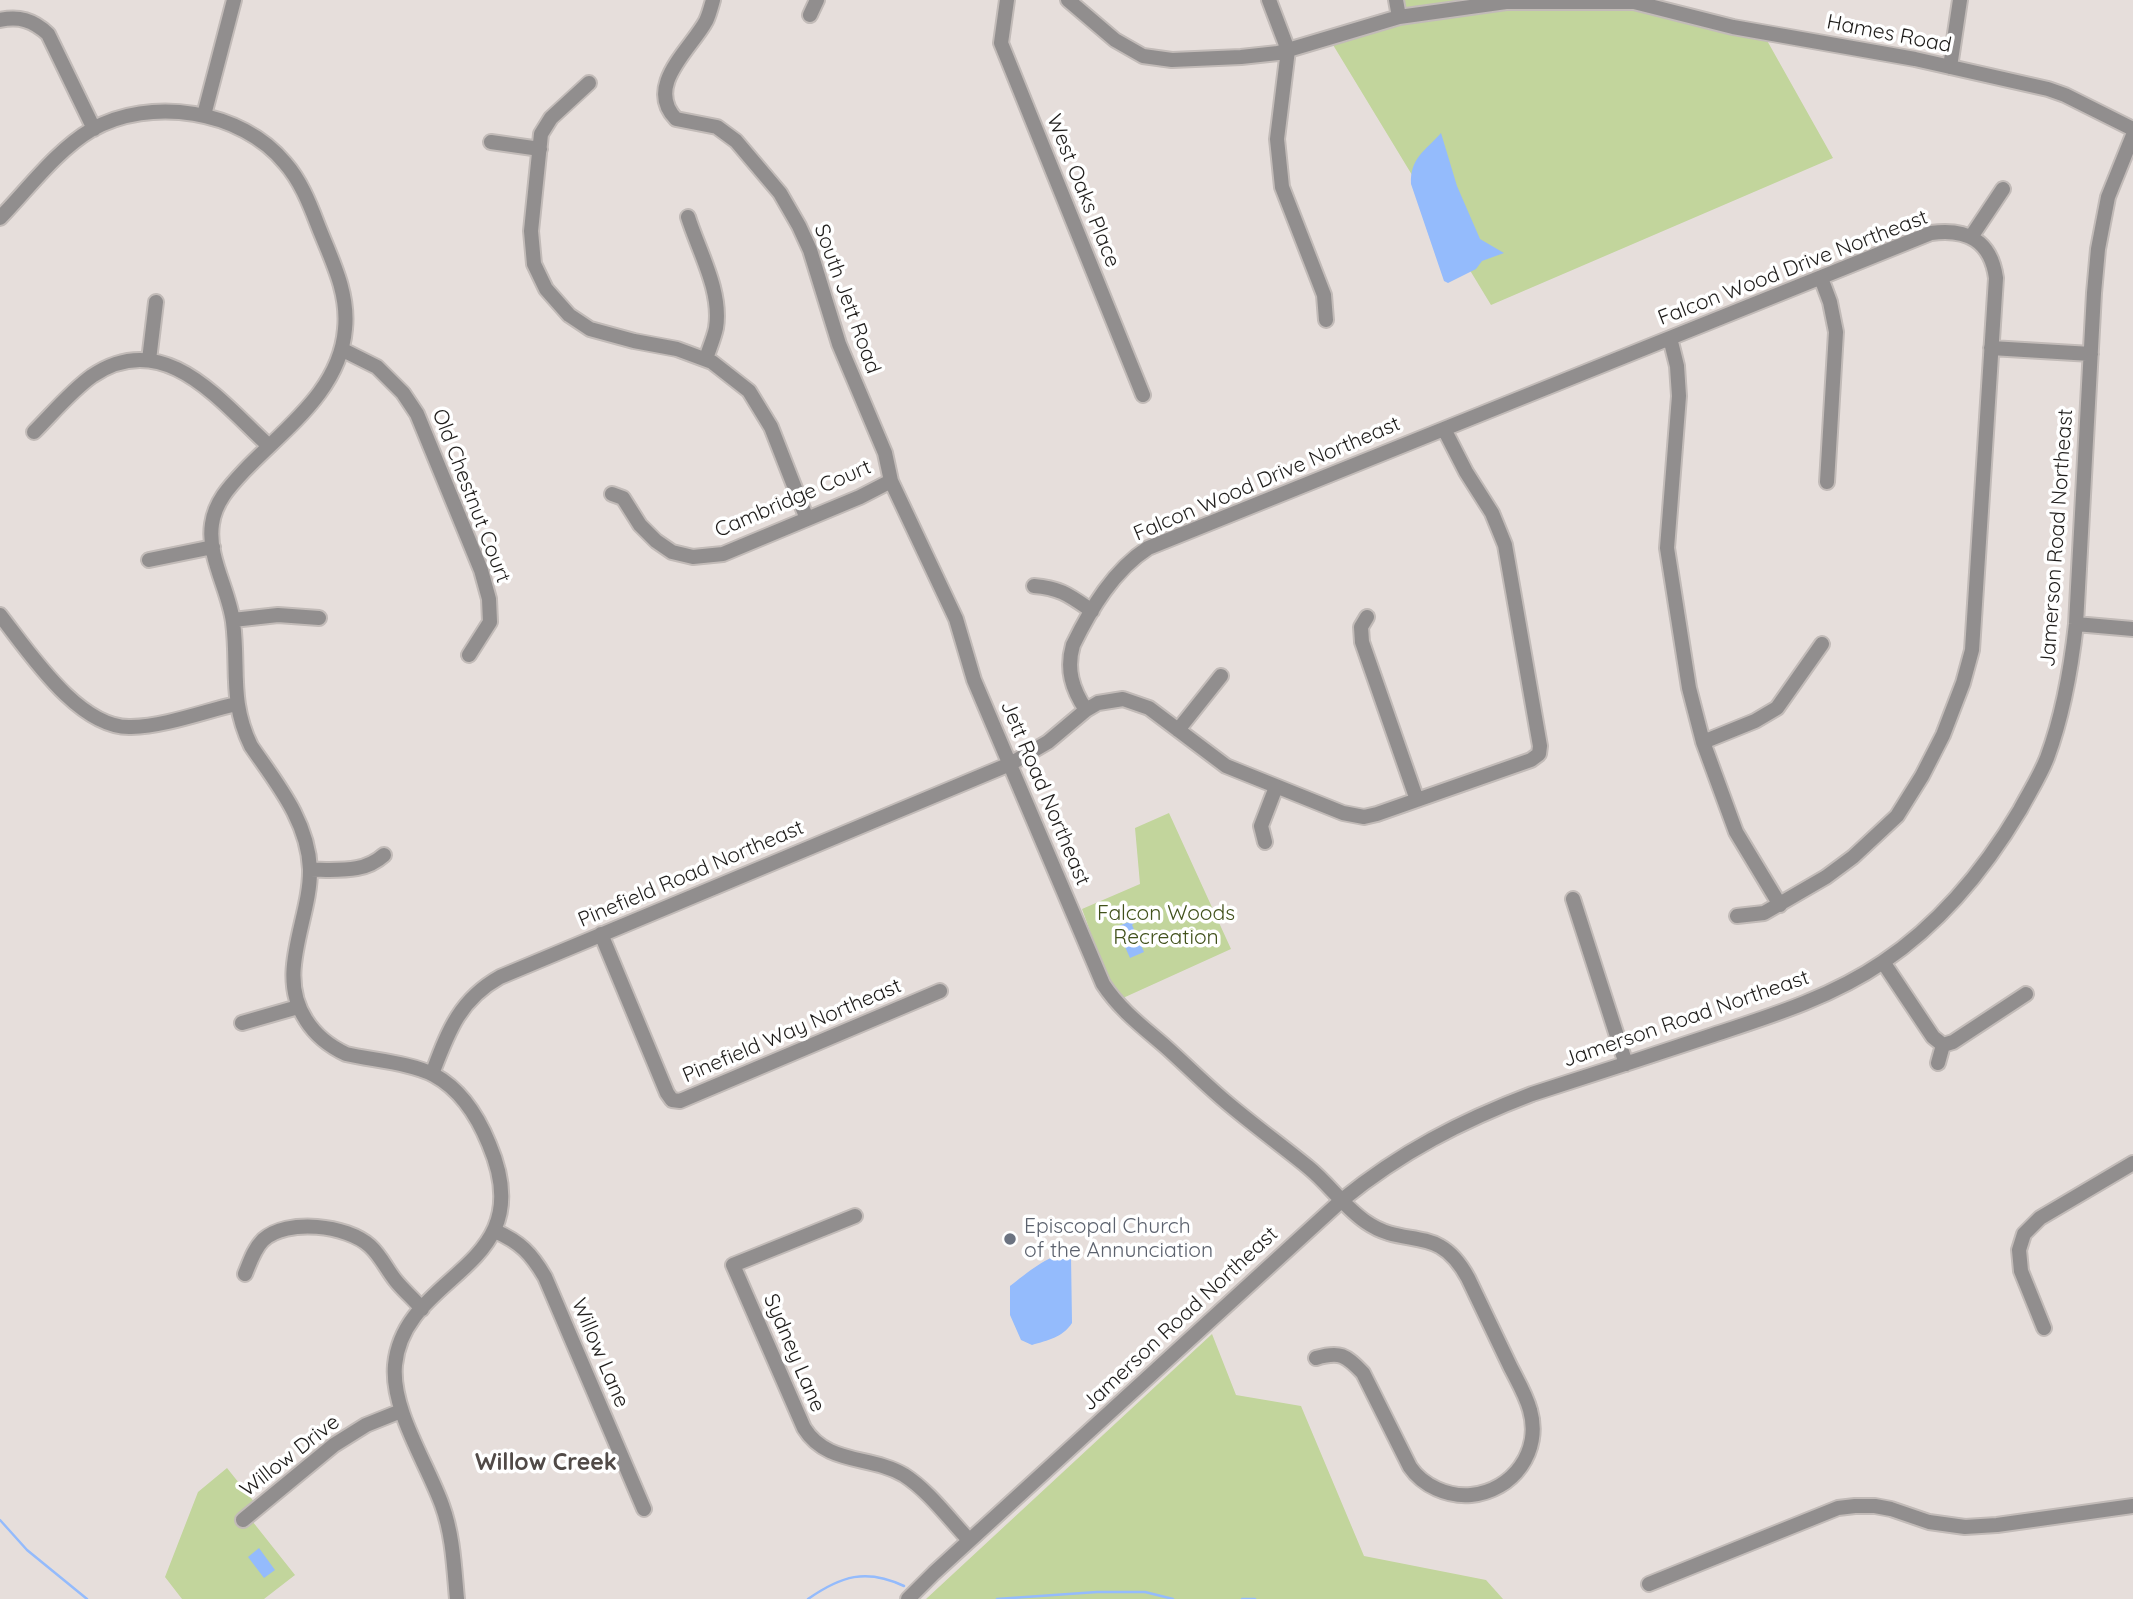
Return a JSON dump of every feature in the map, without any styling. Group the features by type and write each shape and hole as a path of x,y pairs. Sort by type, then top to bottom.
{"street":[{"path":"204,115 234,0"},
{"name":"South Jett Road","path":"713,0 706,21 677,61 668,81 665,97 668,107 676,119 717,127 736,141 759,166 789,207 810,250 839,344 885,453 891,481 925,553"},
{"path":"810,15 817,0"},
{"name":"West Oaks Place","path":"1007,0 1001,43 1143,395"},
{"name":"Hames Road","path":"1068,0 1115,40 1143,56 1172,60 1248,57 1288,50 1399,17 1506,2 1634,2 1733,27 1950,67 2048,89 2133,129"},
{"path":"1269,0 1288,50 1278,139 1282,187 1324,295 1326,320"},
{"path":"1396,0 1399,17"},
{"path":"1950,67 1960,0"},
{"path":"0,20 27,19 48,34 94,129"},
{"path":"589,83 551,118 541,134 531,231 534,264 546,289 569,315 590,329 677,349 706,359 749,391 771,427 807,519"},
{"path":"0,218 68,147 94,129 137,114 164,112 204,115 256,136 285,163 300,185 343,290 346,326 338,365 319,396 223,493 211,525 213,547 233,620 236,704 251,746 294,810 302,831 310,870 293,971 298,1007 316,1032 333,1048 346,1054 432,1074 452,1089 466,1103 495,1158 502,1190 495,1231 476,1257 422,1309 406,1330 397,1354 395,1381 401,1410 443,1508 452,1544 457,1599"},
{"name":"Jamerson Road Northeast","path":"908,1599 1342,1200 1398,1158 1459,1125 1532,1094 1790,1009 1852,980 1883,962 1925,930 1986,863 2028,795 2046,759 2064,700 2072,662 2094,293 2108,197 2133,135"},
{"path":"491,142 540,149"},
{"path":"1737,916 1764,913 1826,877 1853,857 1898,816 1938,745 1963,683 1972,650 1996,278 1984,248 1971,237 2003,189"},
{"path":"688,217 716,295 716,330 706,359"},
{"name":"Falcon Wood Drive Northeast","path":"1086,710 1072,682 1069,657 1080,631 1114,578 1126,564 1148,548 1931,233 1952,231 1971,237"},
{"path":"1821,278 1830,302 1836,332 1827,482"},
{"path":"149,360 156,302"},
{"path":"1671,338 1677,366 1679,396 1667,535 1668,555 1689,688 1703,742 1736,832 1780,905"},
{"path":"1991,348 2091,354"},
{"name":"Old Chestnut Court","path":"343,350 377,367 403,393 417,414 481,570 489,599 490,621 472,651"},
{"path":"34,432 94,375 115,365 149,360 183,370 201,383 268,445"},
{"path":"1086,710 1111,699 1132,700 1149,708 1226,766 1354,816 1377,814 1531,760 1539,754 1540,746 1505,545 1492,513 1466,472 1444,429"},
{"name":"Cambridge Court","path":"612,494 623,498 640,525 656,541 672,552 693,557 723,554 891,481"},
{"path":"149,559 213,547"},
{"name":"Jett Road Northeast","path":"925,553 956,619 974,680 1102,984 1113,1000 1224,1100 1327,1184 1369,1224 1399,1235 1429,1241 1441,1246 1458,1261 1530,1409 1533,1436 1525,1462 1506,1482 1490,1491 1462,1496 1439,1490 1422,1480 1410,1467 1363,1373 1339,1354 1331,1353 1316,1358"},
{"path":"1034,586 1052,587 1066,593 1092,611"},
{"path":"0,615 31,655 76,705 108,724 147,726 236,704"},
{"path":"233,620 278,615 320,618"},
{"path":"1367,617 1361,627 1362,642 1417,800"},
{"path":"2076,624 2133,629"},
{"path":"1703,742 1755,721 1777,708 1822,644"},
{"path":"1178,730 1221,676"},
{"name":"Pinefield Road Northeast","path":"432,1074 453,1023 477,992 500,977 1010,764 1048,742 1086,710"},
{"path":"1265,842 1261,826 1276,787"},
{"path":"310,870 363,868 384,855"},
{"path":"1573,899 1626,1064"},
{"name":"Pinefield Way Northeast","path":"601,934 662,1083 673,1100 680,1101 690,1097 940,991"},
{"path":"1883,962 1933,1037 1943,1045"},
{"path":"1943,1045 1953,1042 2026,994"},
{"path":"242,1023 298,1007"},
{"path":"1938,1063 1943,1045"},
{"path":"2045,1328 2021,1272 2019,1250 2024,1234 2040,1218 2133,1163"},
{"name":"Sydney Lane","path":"855,1216 733,1265 811,1440 819,1447 902,1474 923,1491 969,1541"},
{"path":"245,1274 262,1241 272,1234 301,1226 324,1228 361,1239 371,1247 395,1280 422,1309"},
{"name":"Willow Lane","path":"495,1231 522,1246 545,1277 645,1509"},
{"name":"Willow Drive","path":"243,1520 334,1445 366,1425 401,1410"},
{"path":"1649,1584 1838,1508 1882,1507 1929,1522 1965,1527 2133,1506"}],"green space":[{"path":"1397,0 1604,0 1760,28 1833,158 1491,305 1327,35 1400,15"},
{"name":"Falcon Woods Recreation","path":"1169,813 1231,949 1123,998 1106,975 1082,909 1140,884 1135,828"},
{"path":"1212,1334 1236,1395 1301,1406 1364,1556 1486,1580 1503,1599 926,1599"},
{"path":"227,1468 255,1503 245,1512 295,1575 264,1599 182,1599 165,1577 198,1492"}],"water":[{"path":"1441,133 1457,186 1480,239 1504,253 1482,261 1476,269 1448,283 1444,281 1411,184 1416,161"},
{"path":"1133,920 1132,925 1144,952 1130,958 1118,931 1114,928"},
{"path":"1069,1253 1072,1323 1064,1332 1049,1340 1032,1345 1021,1340 1010,1315 1010,1286 1045,1261"},
{"path":"259,1548 275,1570 264,1578 248,1557"}],"waterway":[{"path":"0,1520 27,1550 87,1599"},
{"path":"808,1599 832,1585 854,1577 878,1577 904,1586"},
{"path":"997,1599 1097,1592 1145,1592 1173,1599"},
{"path":"1242,1599 1255,1599"}],"place":[{"name":"Episcopal Church of the Annunciation","path":"1010,1239"}],"district":[{"name":"Willow Creek","path":"546,1463"}]}
